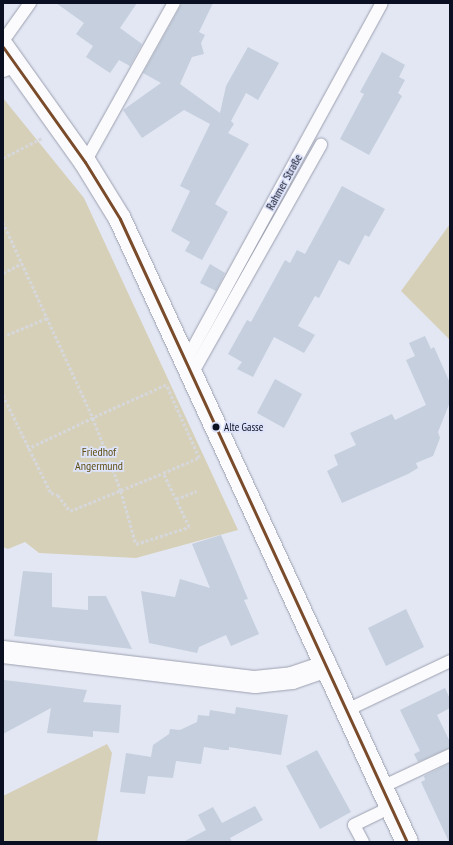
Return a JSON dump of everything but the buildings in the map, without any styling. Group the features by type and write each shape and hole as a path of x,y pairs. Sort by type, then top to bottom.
{"main road":[{"path":"3,47 10,68 61,127 86,162 120,219 190,365 407,842"},
{"path":"3,652 255,682 292,678 326,666"}],"lane":[{"path":"3,41 30,3"},
{"path":"86,162 174,3"},
{"name":"Rahmer Straße","path":"190,365 381,4"},
{"path":"190,365 321,145"},
{"path":"347,710 450,661"},
{"path":"382,787 450,755"},
{"path":"363,842 354,825 391,807"}],"path":[{"path":"3,158 61,127"},
{"path":"3,222 93,418 120,491 136,544 189,527 163,473"},
{"path":"3,273 21,264"},
{"path":"7,335 47,318"},
{"path":"3,395 28,449 51,493 58,495 70,511 199,458 166,385 28,449"},
{"path":"176,499 197,491"}],"green space":[{"name":"Friedhof Angermund","path":"3,98 84,198 238,530 136,558 39,553 25,542 8,549 3,547"},
{"path":"450,224 450,340 401,291"},
{"path":"107,744 112,753 97,842 3,842 3,796"}],"transit line":[{"path":"3,47 85,162 120,219 407,842"}],"place":[{"name":"Alte Gasse","path":"216,427"}]}
